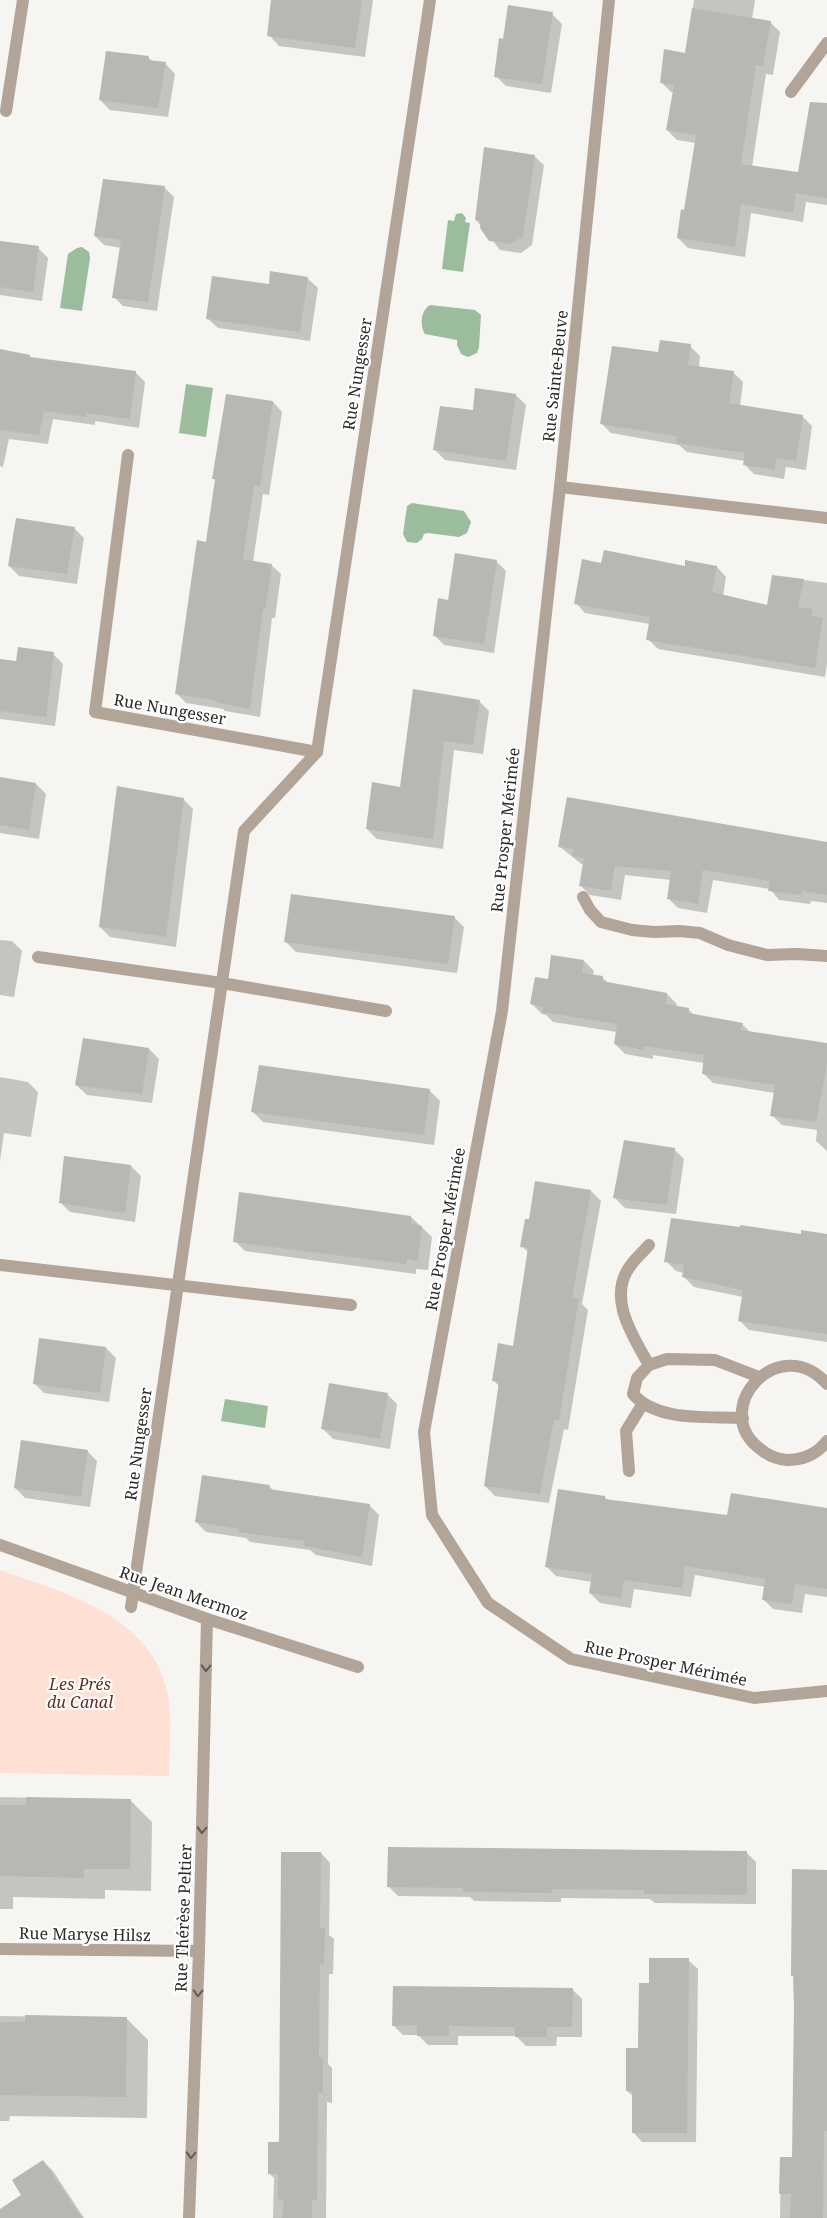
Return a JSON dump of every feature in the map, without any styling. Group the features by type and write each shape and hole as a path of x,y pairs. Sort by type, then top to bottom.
{"street":[{"path":"6,111 23,0"},
{"name":"Rue Nungesser","path":"131,1607 244,831 317,752 430,0"},
{"name":"Rue Sainte-Beuve","path":"560,487 609,0"},
{"path":"791,92 827,43"},
{"name":"Rue Nungesser","path":"128,455 95,712 317,752"},
{"path":"560,487 827,518"},
{"name":"Rue Prosper Mérimée","path":"560,487 502,1011 424,1432 432,1515 488,1602 571,1660 754,1698 827,1691"},
{"path":"583,897 590,910 601,922 632,930 700,933 728,945 768,956 797,954 827,956"},
{"path":"38,957 222,983 386,1010"},
{"path":"649,1245 629,1266 621,1287 622,1309 627,1324 650,1365"},
{"path":"0,1265 351,1305"},
{"path":"743,1418 673,1414 642,1405 633,1394 637,1378 650,1365 668,1359 716,1360 759,1377"},
{"path":"827,1384 820,1376 805,1368 789,1365 773,1368 759,1377 749,1388 744,1402 743,1418 747,1432 755,1445 767,1454 781,1460 797,1460 811,1455 827,1441"},
{"path":"629,1471 626,1431 642,1405"},
{"name":"Rue Jean Mermoz","path":"0,1545 207,1619 358,1667"},
{"name":"Rue Thérèse Peltier","path":"189,2218 199,1951 207,1619"},
{"name":"Rue Maryse Hilsz","path":"0,1949 199,1951"}],"green space":[{"name":"Les Prés du Canal","path":"0,1570 83,1601 109,1615 132,1633 151,1654 164,1680 170,1711 169,1776 0,1773"}],"shaded area":[{"path":"462,213 466,218 465,222 470,223 463,272 442,269 448,220 454,221 456,214"},
{"path":"82,247 89,252 90,258 82,311 60,308 68,254"},
{"path":"430,305 475,310 481,315 477,353 468,357 461,354 457,340 425,334 422,327 422,319 424,311"},
{"path":"186,384 213,388 206,437 179,433"},
{"path":"412,503 464,511 471,522 467,533 459,537 428,533 424,534 417,543 407,542 403,534 407,506"},
{"path":"225,1399 268,1406 265,1428 221,1421"}],"building":[{"path":"271,0 362,0 355,48 267,36"},
{"path":"508,5 553,12 542,84 494,77 499,38 503,39"},
{"path":"692,8 771,21 763,66 756,65 741,164 798,172 810,102 827,103 827,198 796,193 793,213 741,204 735,247 677,238 681,209 684,210 696,135 666,130 674,85 660,83 664,49 685,53"},
{"path":"106,51 149,56 148,60 166,62 158,108 99,100"},
{"path":"484,147 535,155 523,236 511,244 489,241 480,228 481,221 475,220"},
{"path":"103,179 165,186 148,302 112,298 121,240 94,236"},
{"path":"0,241 39,246 33,292 0,287"},
{"path":"270,271 308,277 300,332 206,319 212,276 269,284"},
{"path":"660,340 691,344 688,365 734,371 729,403 803,415 796,461 776,458 775,470 743,465 745,453 676,443 677,436 600,424 612,346 658,352"},
{"path":"0,349 30,355 30,357 136,371 130,419 86,413 86,417 44,411 39,435 0,430"},
{"path":"475,388 516,394 506,461 433,450 440,406 473,410"},
{"path":"226,394 273,401 260,486 254,485 243,559 272,564 265,610 263,609 250,709 215,702 215,700 175,694 197,540 206,542 215,479 212,479"},
{"path":"16,518 75,527 67,574 8,566"},
{"path":"604,550 685,566 685,560 717,566 712,592 767,605 772,575 804,579 798,607 813,609 811,616 823,618 815,668 646,640 650,617 574,604 582,559 601,563"},
{"path":"455,553 497,560 484,644 433,636 438,598 448,600"},
{"path":"18,647 54,652 46,717 0,711 0,659 16,661"},
{"path":"413,689 480,700 473,745 444,741 433,839 366,829 372,782 400,787"},
{"path":"0,777 36,783 29,830 0,825"},
{"path":"117,786 184,798 166,937 99,927"},
{"path":"567,797 827,842 827,895 802,891 801,895 768,891 770,881 703,870 698,904 667,899 671,871 615,866 611,891 579,886 584,858 572,856 573,849 558,847"},
{"path":"291,894 455,916 448,964 284,942"},
{"path":"551,955 584,960 582,973 603,976 602,981 667,993 666,1004 689,1008 688,1013 743,1023 741,1030 827,1043 827,1064 816,1122 770,1116 775,1085 702,1074 704,1055 644,1046 643,1050 614,1044 617,1024 542,1012 543,1007 530,1004 535,977 548,979"},
{"path":"83,1038 149,1048 142,1094 75,1085"},
{"path":"259,1065 430,1089 424,1135 251,1112"},
{"path":"624,1140 675,1148 667,1205 613,1198"},
{"path":"64,1156 131,1165 125,1213 59,1203"},
{"path":"535,1181 591,1190 572,1298 579,1299 559,1420 554,1420 540,1494 484,1486 499,1382 492,1381 498,1343 513,1346 528,1248 520,1247 525,1219 529,1219"},
{"path":"239,1192 411,1216 411,1224 422,1226 418,1261 407,1259 406,1264 233,1242"},
{"path":"671,1218 801,1234 801,1230 827,1234 827,1334 738,1321 743,1290 682,1277 684,1265 664,1262"},
{"path":"39,1338 106,1347 100,1393 33,1384"},
{"path":"329,1383 388,1393 380,1439 321,1429"},
{"path":"21,1440 88,1450 81,1497 14,1488"},
{"path":"202,1475 270,1485 269,1489 370,1504 362,1557 304,1546 305,1541 238,1532 239,1529 195,1522"},
{"path":"558,1489 605,1496 605,1499 727,1515 731,1493 827,1508 827,1589 795,1584 792,1604 762,1600 765,1579 685,1566 682,1588 624,1580 621,1598 589,1593 592,1574 545,1567"},
{"path":"26,1797 131,1799 130,1869 84,1869 84,1878 0,1876 0,1805 26,1805"},
{"path":"388,1847 747,1851 747,1895 644,1894 644,1890 552,1889 552,1893 463,1892 463,1888 387,1887"},
{"path":"281,1852 321,1852 320,1928 325,1928 324,1965 320,1964 319,2057 323,2057 323,2093 318,2093 317,2200 312,2200 312,2218 282,2218 284,2200 278,2199 278,2174 268,2174 268,2142 279,2142"},
{"path":"792,1869 827,1870 827,2131 824,2131 823,2218 790,2218 791,2194 779,2194 780,2157 792,2157 794,2006 793,1976 791,1976"},
{"path":"649,1958 689,1958 687,2133 632,2133 632,2091 626,2091 626,2048 638,2048 639,1983 649,1983"},
{"path":"393,1986 573,1988 572,2027 547,2027 547,2037 515,2037 515,2027 449,2026 449,2036 417,2036 417,2025 392,2026"},
{"path":"25,2015 127,2017 126,2097 0,2095 0,2022 25,2022"},
{"path":"43,2160 82,2218 0,2218 0,2209 21,2195 12,2180"}]}
